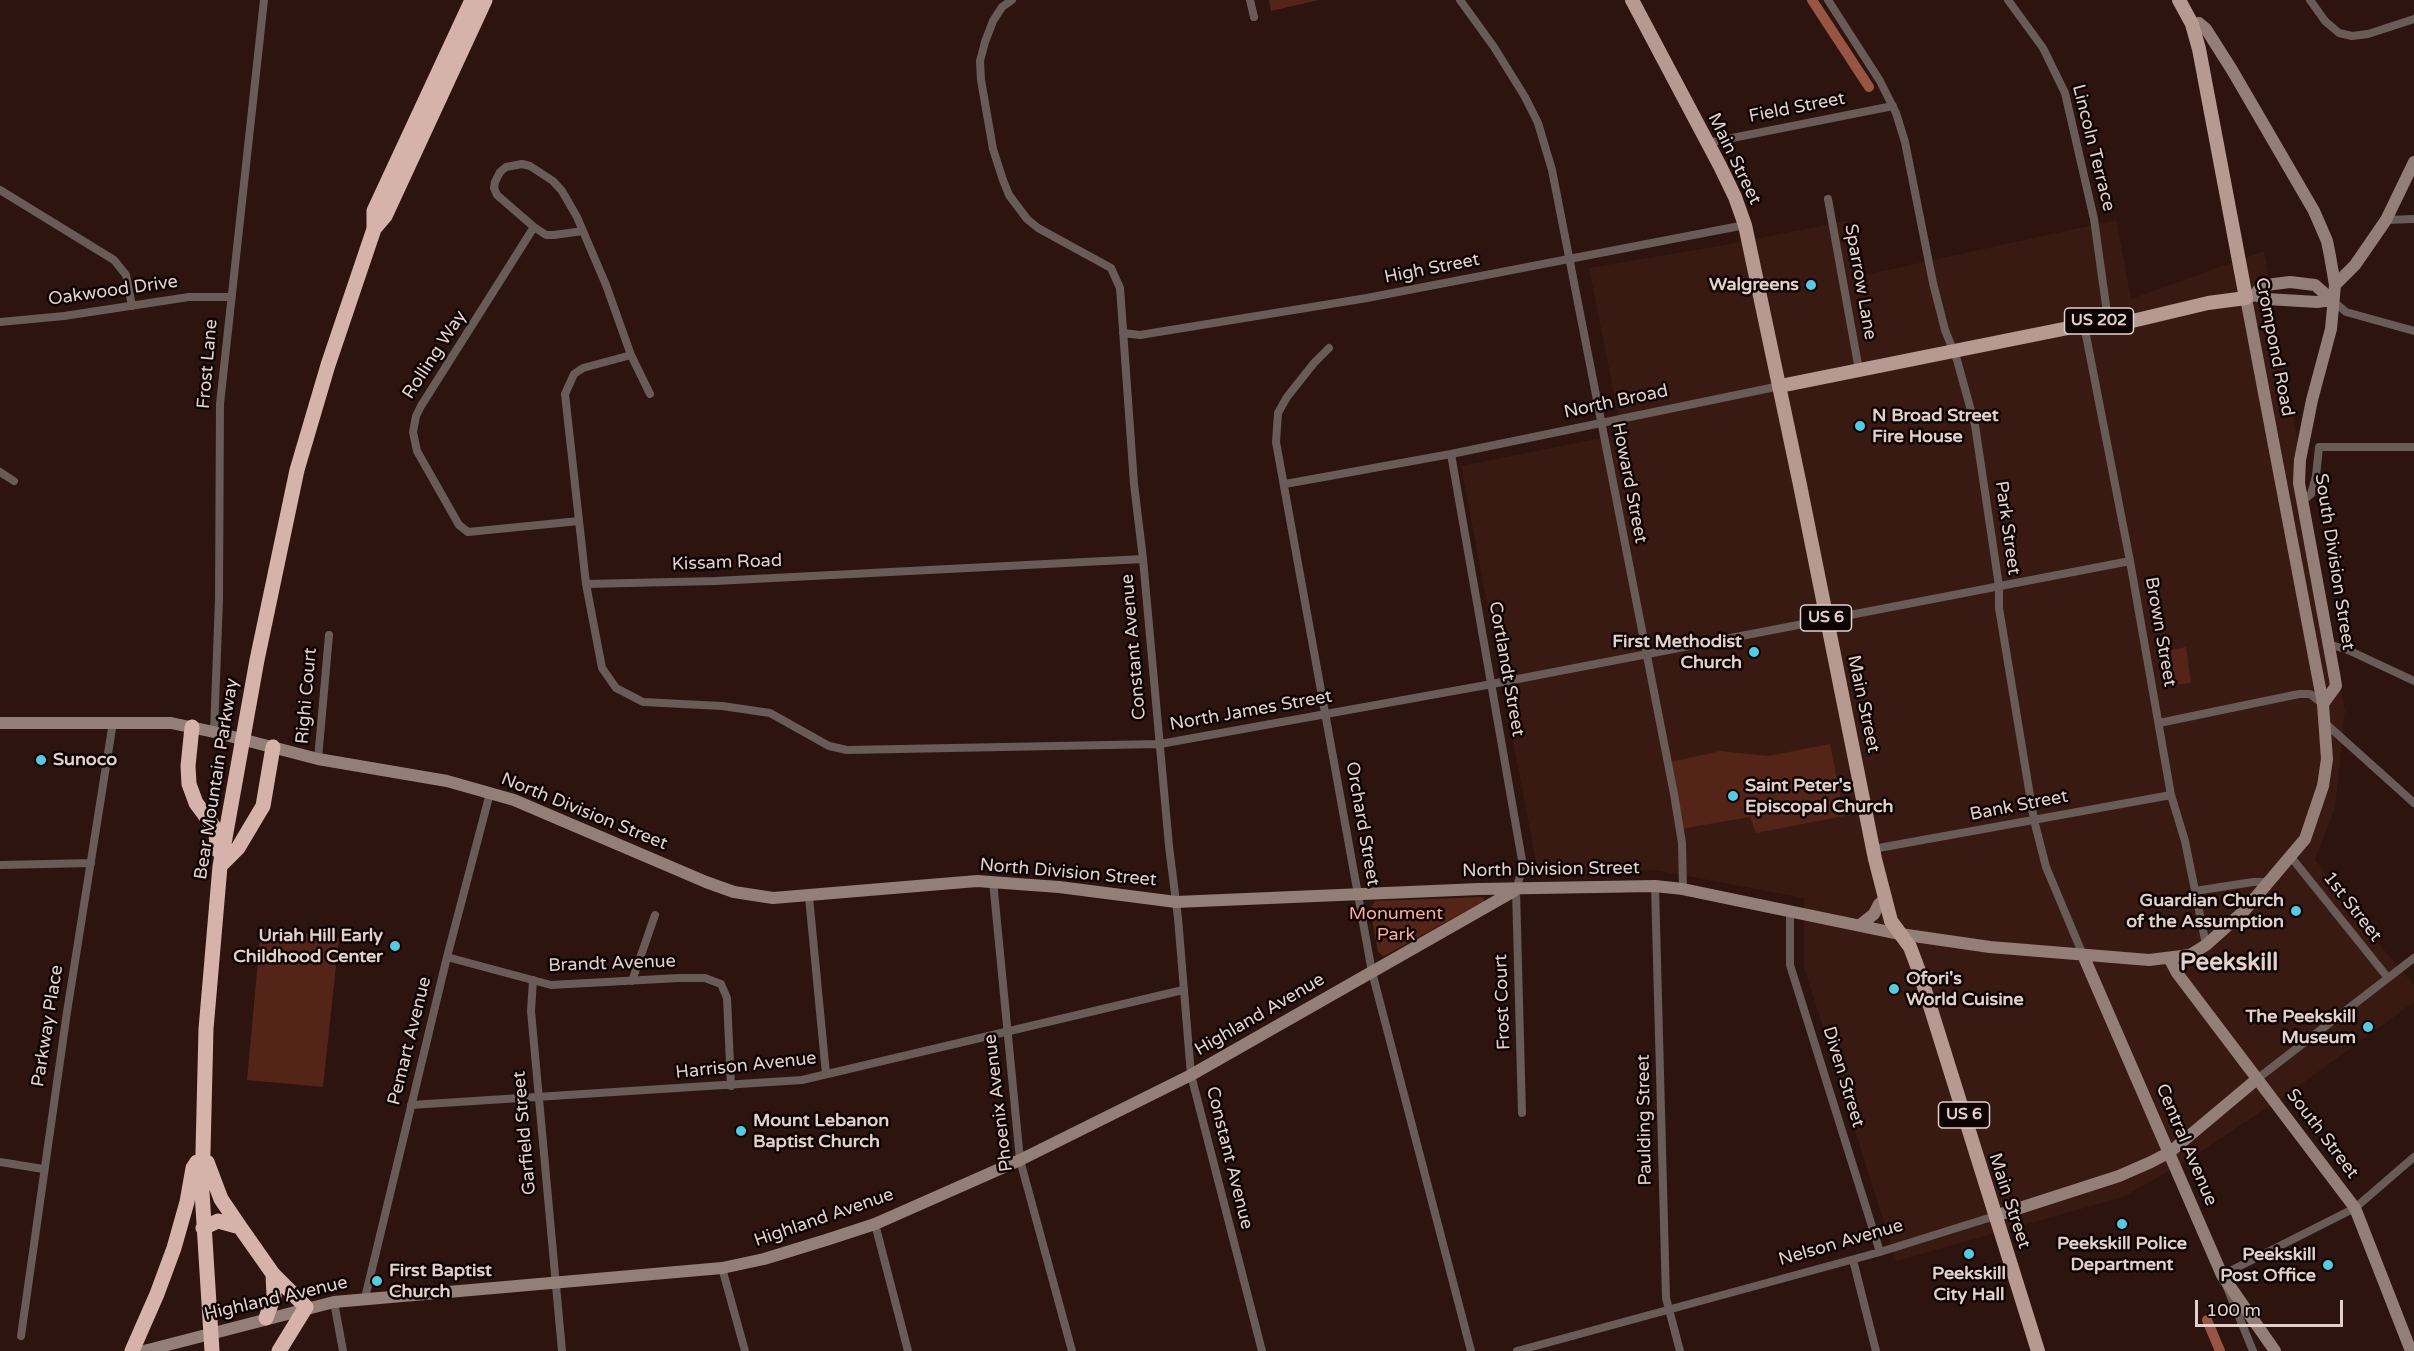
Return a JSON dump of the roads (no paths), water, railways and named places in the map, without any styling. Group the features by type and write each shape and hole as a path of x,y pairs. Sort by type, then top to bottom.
{"highway":[{"name":"Bear Mountain Parkway","path":"212,1351 203,1228 202,1154 207,1019 220,866 271,587 297,470 328,365 374,229 374,211 472,0"},
{"name":"Bear Mountain Parkway","path":"374,229 385,216 485,0"},
{"path":"192,727 188,775 193,798 216,830 218,841 216,858 220,866 238,848 259,813 263,803 273,747"},
{"path":"199,808 219,810 235,783"},
{"path":"230,816 246,818 259,813"},
{"path":"132,1351 158,1294 187,1202 193,1168 202,1154 210,1166 221,1199 240,1227 273,1274 306,1307 279,1351"},
{"path":"203,1228 218,1221 240,1227"},
{"path":"266,1318 274,1296 273,1274"}],"main road":[{"name":"Main Street","path":"1632,0 1735,197 1745,225 1873,849 1892,921 1910,947 1919,971 2038,1351"},
{"name":"Crompond Road","path":"2179,0 2192,24 2250,297"},
{"name":"US 202","path":"1953,352 2084,324 2108,320 2128,322 2208,303 2250,297"},
{"name":"North Broad","path":"1779,386 1953,352"}],"street":[{"name":"Frost Lane","path":"214,732 219,599 220,404 264,0"},
{"name":"Constant Avenue","path":"1012,0 1002,8 993,21 980,61 993,149 1003,180 1009,195 1027,219 1038,228 1111,268 1121,292 1134,484 1191,1075 1262,1351"},
{"path":"1250,0 1254,17"},
{"name":"Howard Street","path":"1460,0 1494,47 1525,97 1538,123 1552,170 1683,843 1683,889"},
{"name":"Park Street","path":"1828,0 1880,81 1893,106 1914,178 1933,283 1945,330 1958,360 1975,425 1999,586 1999,608 2034,820 2046,867 2084,955"},
{"name":"Lincoln Terrace","path":"2008,0 2043,48 2065,93 2094,219 2108,320"},
{"path":"2310,0 2325,21 2339,33 2352,36 2368,34 2414,19"},
{"name":"South Division Street","path":"2192,24 2199,23 2218,47 2314,211 2327,241 2335,285 2331,329 2312,400 2300,460 2299,483 2336,686 2323,704"},
{"name":"Field Street","path":"1707,143 1893,106"},
{"path":"2335,285 2355,265 2386,220 2414,162"},
{"path":"583,231 554,236 546,235 534,227 497,195 494,188 495,182 506,166 522,164 530,166 553,181 562,191 583,231 631,355 651,394"},
{"path":"0,190 114,260 126,275 132,306"},
{"name":"Sparrow Lane","path":"1828,199 1858,370"},
{"path":"2386,220 2414,219"},
{"name":"High Street","path":"1123,333 1140,335 1356,300 1745,225"},
{"name":"Rolling Way","path":"534,227 421,406 416,416 413,432 417,451 459,525 468,532 579,521"},
{"path":"2250,297 2266,285 2290,282 2315,285 2346,312 2414,331"},
{"name":"Oakwood Drive","path":"0,322 64,316 189,297 230,297"},
{"path":"2250,297 2317,302 2332,300"},
{"name":"Crompond Road","path":"2250,297 2323,704"},
{"name":"Brown Street","path":"2084,324 2130,561 2171,795 2185,841 2206,945"},
{"name":"Orchard Street","path":"1329,348 1307,372 1278,413 1276,442 1372,972 1471,1351"},
{"path":"586,584 565,394 574,374 583,368 631,355"},
{"name":"North Broad","path":"1285,484 1451,454 1779,386"},
{"path":"2302,501 2311,494 2316,476 2319,447 2414,447"},
{"name":"Cortlandt Street","path":"1451,454 1523,866 1516,890"},
{"path":"0,472 14,481"},
{"name":"Kissam Road","path":"586,584 715,581 1143,559"},
{"name":"North James Street","path":"586,584 602,668 616,688 643,702 722,706 770,714 829,746 847,750 1160,744 1646,655 2130,561"},
{"name":"Righi Court","path":"318,759 329,635"},
{"path":"2328,644 2348,650 2414,681"},
{"path":"2084,955 2149,960 2190,955 2206,945 2244,911 2305,839 2323,786 2327,759 2323,704 2310,694 2299,694 2159,723"},
{"name":"Parkway Place","path":"21,1336 43,1169 113,722"},
{"name":"North Division Street","path":"0,723 150,722 192,727 318,759 447,781 514,800 734,892 773,898 993,882 1059,887 1176,902 1655,886 1683,889 1900,934 1990,947 2084,955"},
{"path":"2325,723 2414,803"},
{"name":"Pemart Avenue","path":"365,1298 447,957 490,793"},
{"name":"Bank Street","path":"1873,849 2171,795"},
{"name":"1st Street","path":"2291,857 2388,978"},
{"path":"0,865 91,863"},
{"name":"Phoenix Avenue","path":"993,882 1020,1160 1072,1351"},
{"path":"2195,891 2253,882 2270,882"},
{"name":"Paulding Street","path":"1655,886 1666,1298 1680,1351"},
{"name":"Highland Avenue","path":"144,1351 306,1307 334,1302 722,1268 764,1259 875,1224 1020,1160 1191,1075 1516,890"},
{"name":"Frost Court","path":"1516,890 1522,1113"},
{"path":"809,897 826,1074"},
{"path":"1860,925 1874,914 1879,904 1886,898"},
{"name":"Diven Street","path":"1790,910 1790,965 1880,1252"},
{"path":"632,981 655,915"},
{"name":"Central Avenue","path":"2084,955 2253,1351"},
{"name":"Brandt Avenue","path":"447,957 551,985 679,978 708,979 721,984 727,998 731,1086"},
{"name":"South Street","path":"2169,958 2177,973 2355,1208 2411,1351"},
{"path":"2257,1079 2414,958"},
{"name":"Garfield Street","path":"533,980 531,1011 562,1351"},
{"name":"Harrison Avenue","path":"411,1105 802,1080 1183,990"},
{"name":"Nelson Avenue","path":"1517,1351 1853,1260 2119,1176 2170,1152 2257,1079"},
{"path":"2275,1351 2222,1275 2355,1208 2414,1157"},
{"path":"0,1162 43,1169"},
{"path":"875,1224 908,1351"},
{"path":"1853,1260 1876,1351"},
{"path":"722,1268 745,1351"},
{"path":"334,1302 343,1351"}],"waterway":[{"path":"1812,0 1869,87"},
{"path":"2207,1320 2220,1351"}],"place":[{"name":"Walgreens","path":"1811,285"},
{"name":"N Broad Street Fire House","path":"1860,426"},
{"name":"First Methodist Church","path":"1754,652"},
{"name":"Sunoco","path":"41,760"},
{"name":"Saint Peter's Episcopal Church","path":"1733,796"},
{"name":"Guardian Church of the Assumption","path":"2296,911"},
{"name":"Uriah Hill Early Childhood Center","path":"395,946"},
{"name":"Ofori's World Cuisine","path":"1894,989"},
{"name":"The Peekskill Museum","path":"2368,1027"},
{"name":"Mount Lebanon Baptist Church","path":"741,1131"},
{"name":"Peekskill Police Department","path":"2122,1224"},
{"name":"Peekskill City Hall","path":"1969,1254"},
{"name":"Peekskill Post Office","path":"2328,1265"},
{"name":"First Baptist Church","path":"377,1281"}],"district":[{"name":"Peekskill","path":"2229,964"}],"park label":[{"name":"Monument Park","path":"1396,924"}]}
